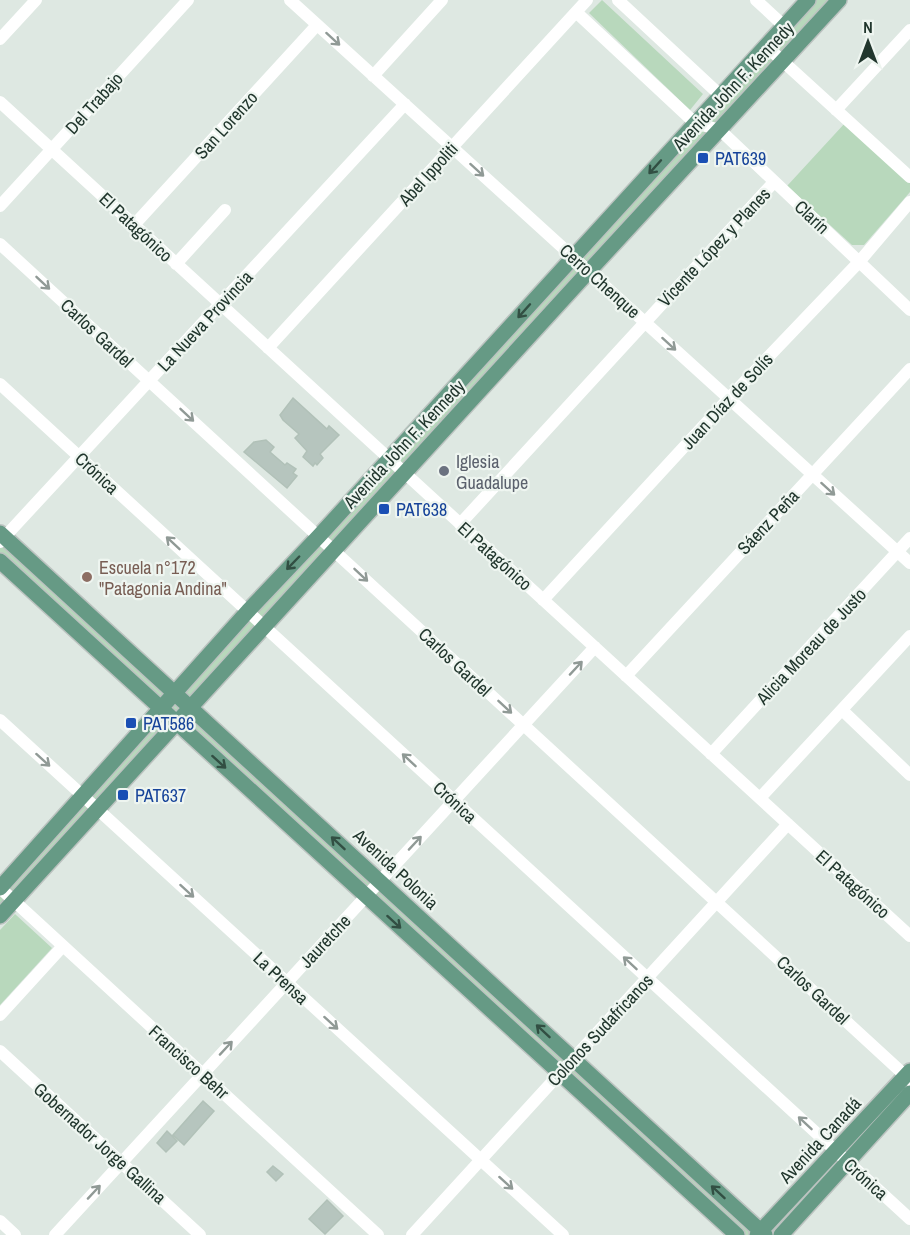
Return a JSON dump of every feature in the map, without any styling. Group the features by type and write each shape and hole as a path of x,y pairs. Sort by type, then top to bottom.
{"main road":[{"name":"Avenida John F. Kennedy","path":"0,888 248,611 808,0"},
{"name":"Avenida John F. Kennedy","path":"0,916 839,0"},
{"name":"Avenida Polonia","path":"2,537 380,881 761,1234"},
{"path":"0,561 737,1235"},
{"name":"Avenida Canadá","path":"761,1234 836,1151 909,1076"},
{"name":"Avenida Canadá","path":"781,1235 849,1163 910,1093"}],"street":[{"path":"0,39 36,0"},
{"name":"Del Trabajo","path":"0,207 188,0"},
{"path":"373,76 442,0"},
{"name":"Abel Ippoliti","path":"268,348 587,0"},
{"path":"618,0 720,95"},
{"path":"756,0 784,26"},
{"name":"Cerro Chenque","path":"297,2 317,25 910,563"},
{"name":"Clarín","path":"576,12 695,123 720,130 910,310"},
{"name":"San Lorenzo","path":"134,225 317,25"},
{"path":"836,110 910,30"},
{"path":"766,46 910,177"},
{"name":"El Patagónico","path":"0,102 910,936"},
{"name":"La Nueva Provincia","path":"2,537 79,457 405,104"},
{"name":"Vicente López y Planes","path":"460,524 774,182"},
{"name":"Juan Díaz de Solís","path":"543,600 859,261 910,202"},
{"path":"176,264 225,210"},
{"name":"Carlos Gardel","path":"0,244 909,1076"},
{"name":"Sáenz Peña","path":"626,676 910,369"},
{"name":"Crónica","path":"0,384 910,1219"},
{"name":"Alicia Moreau de Justo","path":"711,754 910,538"},
{"path":"760,798 910,636"},
{"name":"Jauretche","path":"55,1235 595,647"},
{"path":"842,710 910,775"},
{"name":"La Prensa","path":"0,720 563,1235"},
{"name":"Colonos Sudafricanos","path":"412,1235 788,824"},
{"name":"Francisco Behr","path":"0,888 378,1235"},
{"path":"0,1015 63,946"},
{"name":"Gobernador Jorge Gallina","path":"0,1052 200,1235"},
{"path":"0,1221 15,1235"}],"green space":[{"path":"602,0 703,94 690,110 589,13"},
{"path":"808,0 839,0 190,707 761,1231 910,1071 910,1093 781,1235 737,1235 176,723 0,916 0,888 160,708 0,561 0,533 174,692"},
{"path":"845,123 910,183 910,192 864,245 852,245 787,186"},
{"path":"15,914 52,948 0,1005 0,930"}],"building":[{"path":"293,398 327,429 329,426 339,435 320,454 323,458 317,465 315,463 313,466 303,457 307,451 295,438 299,434 280,415"},
{"path":"266,440 274,447 270,452 285,465 287,463 296,469 293,473 297,476 287,488 244,452 254,442"},
{"path":"203,1101 214,1111 184,1145 173,1135"},
{"path":"167,1131 177,1141 166,1152 157,1143"},
{"path":"273,1166 283,1174 276,1181 267,1172"},
{"path":"327,1200 343,1216 325,1234 309,1219"}],"place":[{"name":"PAT639","path":"703,158"},
{"name":"Iglesia Guadalupe","path":"444,471"},
{"name":"PAT638","path":"384,509"},
{"name":"Escuela n°172 \"Patagonia Andina\"","path":"87,577"},
{"name":"PAT586","path":"131,723"},
{"name":"PAT637","path":"123,795"}]}
